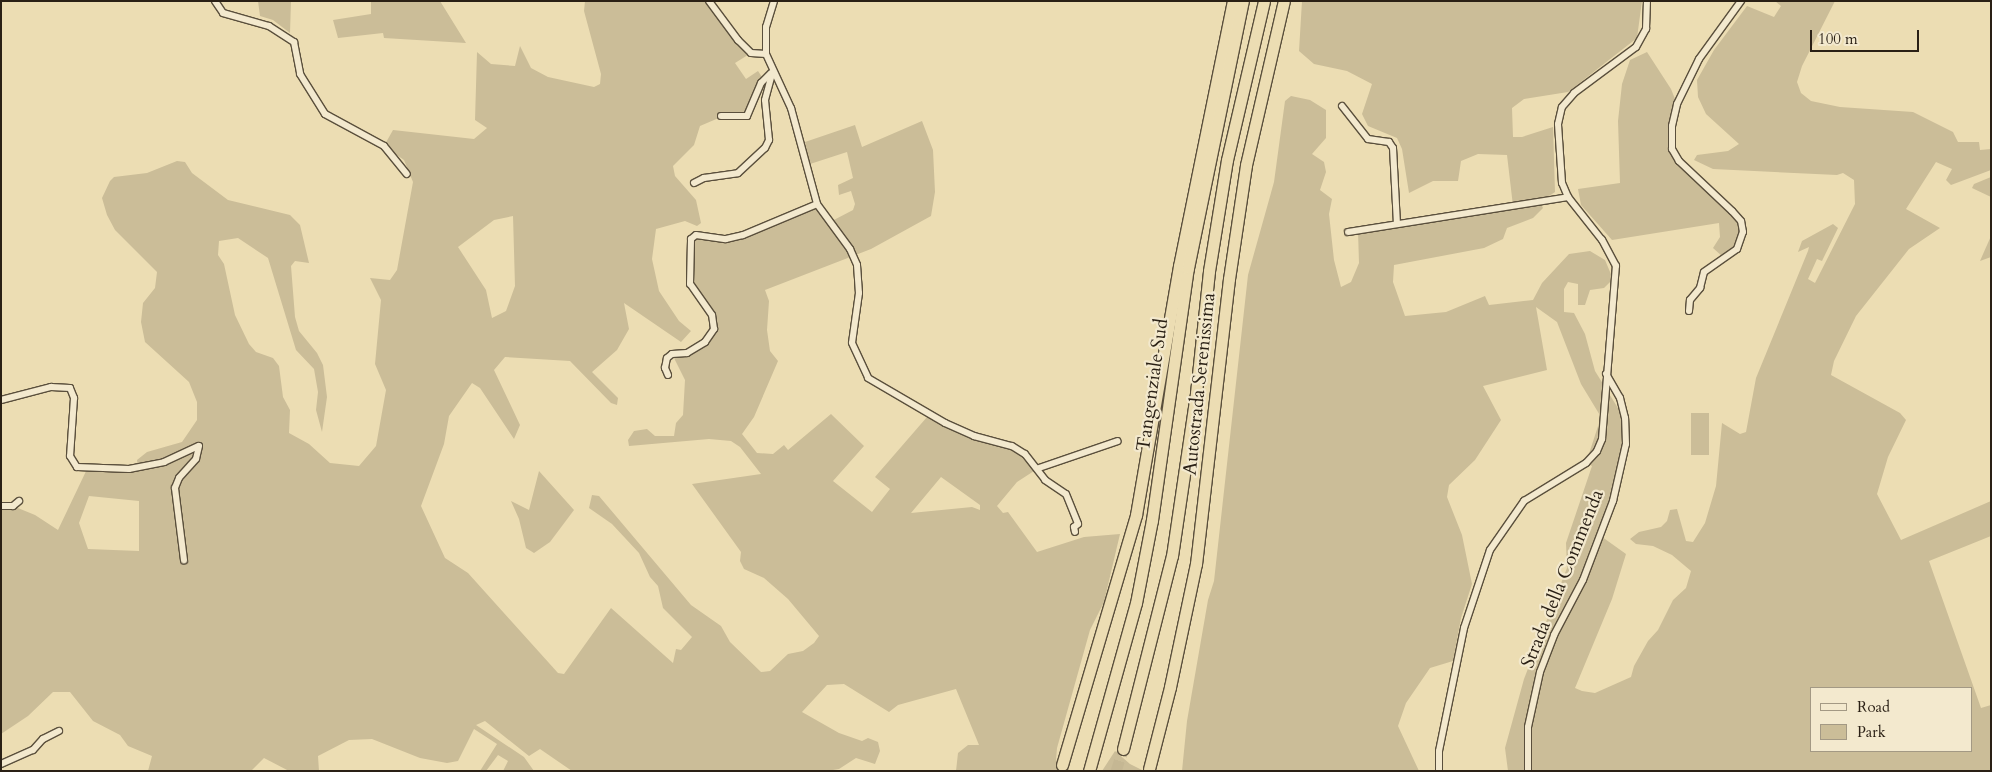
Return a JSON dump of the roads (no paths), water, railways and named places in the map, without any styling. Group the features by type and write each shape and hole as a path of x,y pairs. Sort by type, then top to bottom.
{"highway":[{"name":"Tangenziale Sud","path":"1062,765 1136,515 1179,266 1233,1"},
{"name":"Tangenziale Sud","path":"1089,771 1136,603 1152,520 1188,268 1243,1"},
{"name":"Autostrada Serenissima","path":"1123,749 1172,556 1196,393 1209,271 1228,160 1264,1"},
{"name":"Autostrada Serenissima","path":"1149,769 1170,687 1196,564 1229,279 1246,165 1284,1"}],"street":[{"path":"216,1 222,13 269,26 294,42 300,74 325,114 384,146 407,174"},
{"path":"709,1 738,40 751,53 766,54"},
{"path":"774,1 766,27 766,54 772,72 791,108 818,204 850,249 857,265 858,293 852,343 868,378 945,423 974,436 1012,446 1039,468 1045,480 1066,494 1078,524 1074,527 1075,532"},
{"name":"Strada della Commenda","path":"1439,771 1439,751 1464,628 1490,550 1524,501 1586,463 1597,451 1606,423 1606,374 1616,266 1602,240 1568,198 1562,183 1559,147 1562,107 1593,77 1636,47 1646,29 1647,1"},
{"path":"1689,311 1690,300 1700,288 1704,272 1736,249 1743,232 1742,221 1679,161 1672,149 1672,126 1677,104 1699,59 1741,1"},
{"path":"721,116 747,116 761,83 772,72"},
{"path":"694,183 704,178 738,172 765,148 769,140 765,100 772,72"},
{"path":"1342,106 1368,139 1390,142 1393,148 1397,224"},
{"path":"1348,232 1568,198"},
{"path":"668,375 664,368 667,358 672,354 687,353 705,342 714,329 712,314 690,284 691,239 696,235 726,239 743,235 818,204"},
{"name":"Strada della Commenda","path":"1528,771 1528,727 1540,672 1554,635 1583,580 1612,501 1626,444 1625,418 1620,398 1606,374"},
{"path":"1,400 51,387 70,388 74,398 70,456 77,466 129,469 146,467 199,446 196,458 180,478 175,488 184,560"},
{"path":"1039,468 1118,441"},
{"path":"1,506 13,506 20,501"},
{"path":"1,764 33,750 43,739 59,730"}],"tunnel":[{"path":"1116,771 1123,749"}]}
